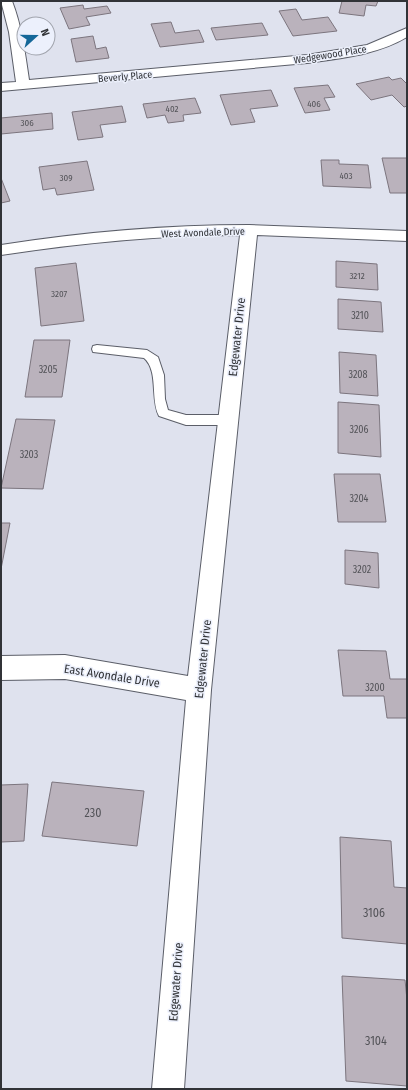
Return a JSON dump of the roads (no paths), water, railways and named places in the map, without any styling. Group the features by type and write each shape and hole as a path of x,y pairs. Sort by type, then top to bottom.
{"street":[{"path":"6,1 11,13 17,37 23,85"},
{"name":"Wedgewood Place","path":"249,64 307,59 363,50 395,40 407,32"},
{"name":"Beverly Place","path":"1,87 249,64"},
{"name":"West Avondale Drive","path":"1,250 122,235 249,230 407,236"},
{"name":"Edgewater Drive","path":"168,1089 199,690 249,230"},
{"name":"East Avondale Drive","path":"1,668 65,667 199,690"}],"lane":[{"path":"98,350 147,354 154,360 158,375 158,398 163,413 186,420 228,420"}]}
